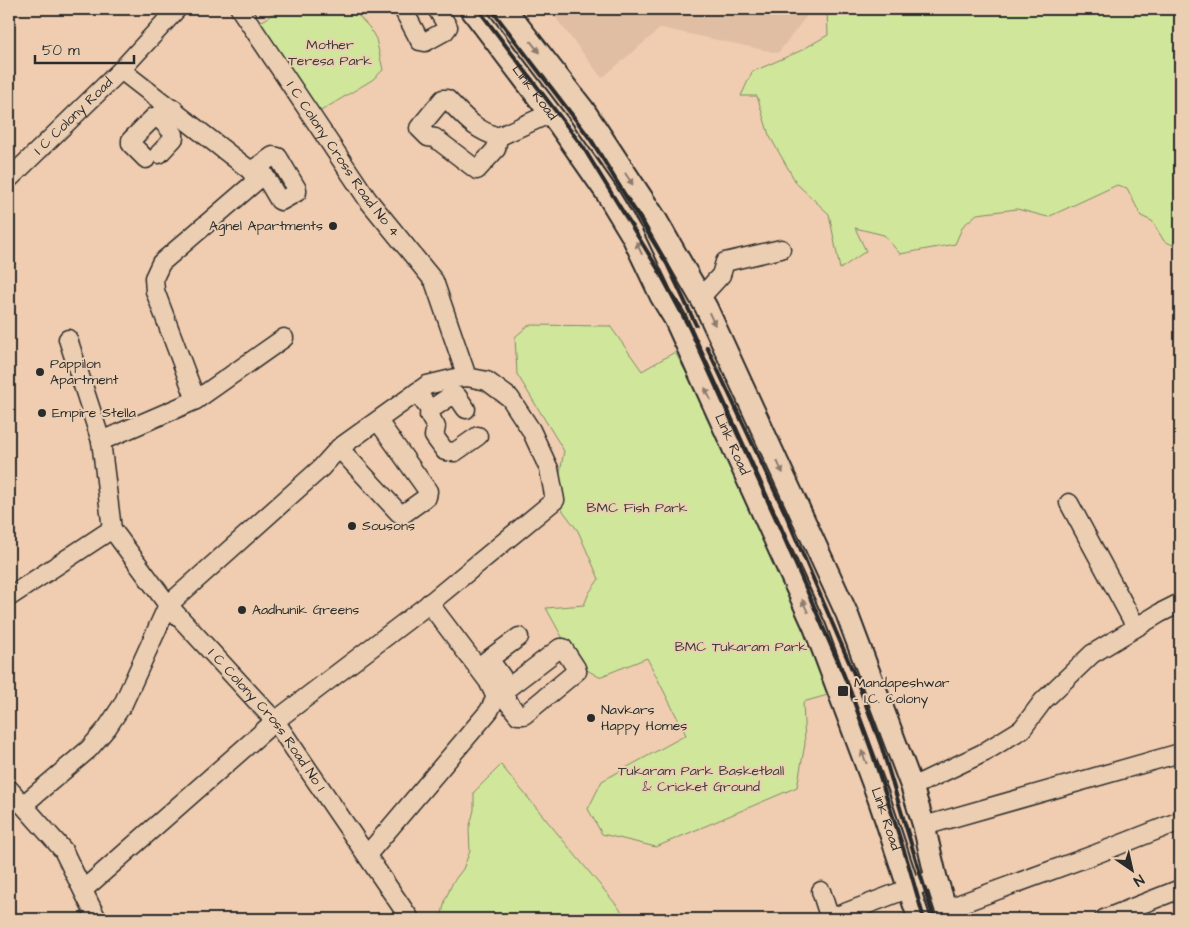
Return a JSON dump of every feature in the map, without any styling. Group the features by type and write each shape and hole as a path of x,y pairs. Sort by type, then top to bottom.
{"main road":[{"name":"Link Road","path":"471,9 551,113 606,192 632,235 661,296 675,319 815,628 879,799 919,919"},
{"name":"Link Road","path":"505,9 583,109 655,218 710,316 847,614 912,787 947,914"}],"street":[{"name":"I C Colony Road","path":"9,178 121,70 177,9"},
{"name":"I C Colony Cross Road No 4","path":"240,9 368,200 434,282 467,377"},
{"path":"403,9 420,41 425,42 445,31 448,27 438,9"},
{"path":"121,70 168,115 255,168 254,183 161,263 154,278 154,291 196,400"},
{"path":"498,137 496,150 477,170 435,138 428,137 419,128 443,99 447,98 464,119 474,127 498,137 551,113"},
{"path":"168,115 174,138 152,156 130,144 131,140 154,117 168,115"},
{"path":"700,298 721,275 725,262 782,249"},
{"path":"101,441 196,400 284,338"},
{"path":"9,597 112,529 101,441 68,339"},
{"path":"23,805 89,749 107,728 123,704 168,605 321,468 339,448 427,385 467,377 488,382 510,398 531,430 549,469 555,500 429,604 275,721 83,890"},
{"path":"417,392 430,410 429,415 436,427 434,436 445,451 455,452 478,436"},
{"path":"430,410 452,395 457,396 466,409"},
{"path":"339,448 399,512 403,514 406,512 427,497 428,491 378,421"},
{"path":"1069,503 1136,628"},
{"name":"I C Colony Cross Road No 1","path":"112,529 168,605 275,721 410,919"},
{"path":"912,787 983,753 1022,729 1043,701 1092,654 1180,603"},
{"path":"367,855 497,694 488,681 483,663 429,604"},
{"path":"483,663 519,637"},
{"path":"924,826 1180,753"},
{"path":"9,789 63,850 98,919"},
{"path":"947,914 1180,820"},
{"path":"824,919 818,892 830,919 908,887 936,878"},
{"path":"1104,919 1180,889"}],"shaded area":[{"path":"549,9 812,9 778,53 661,28 602,78"}],"green space":[{"name":"Mother Teresa Park","path":"278,9 352,9 369,27 376,39 383,70 372,80 319,112 255,24 266,19"},
{"path":"827,9 1180,9 1180,237 1173,245 1164,241 1152,221 1141,216 1127,188 1117,185 1048,217 1017,209 977,214 963,226 955,244 900,254 884,235 855,228 866,251 840,269 829,214 797,184 769,135 757,96 741,96 752,72 800,51 828,35"},
{"path":"529,325 610,326 642,371 675,352 745,482 831,694 803,702 805,744 797,787 656,847 602,834 588,809 602,781 686,735 647,658 599,677 577,664 546,608 584,605 589,593 599,579 578,531 555,500 564,451 517,374 515,337"},
{"path":"501,765 628,919 441,919 445,900 453,882 463,869 470,851 469,829 474,810 474,792"}],"railway":[{"path":"478,9 583,147 658,269 689,327 776,519 848,685 871,749 924,919"},
{"path":"491,9 592,141 667,264 696,325"},
{"path":"707,347 786,515 857,681 881,745 934,919"}],"place":[{"name":"Agnel Apartments","path":"333,226"},
{"name":"Pappilon Apartment","path":"40,372"},
{"name":"Empire Stella","path":"42,413"},
{"name":"Sousons","path":"352,526"},
{"name":"Aadhunik Greens","path":"242,610"},
{"name":"Mandapeshwar - I.C. Colony","path":"843,691"},
{"name":"Navkars Happy Homes","path":"591,718"}],"park label":[{"name":"BMC Fish Park","path":"637,508"},
{"name":"BMC Tukaram Park","path":"741,647"},
{"name":"Tukaram Park Basketball & Cricket Ground","path":"701,780"}]}
